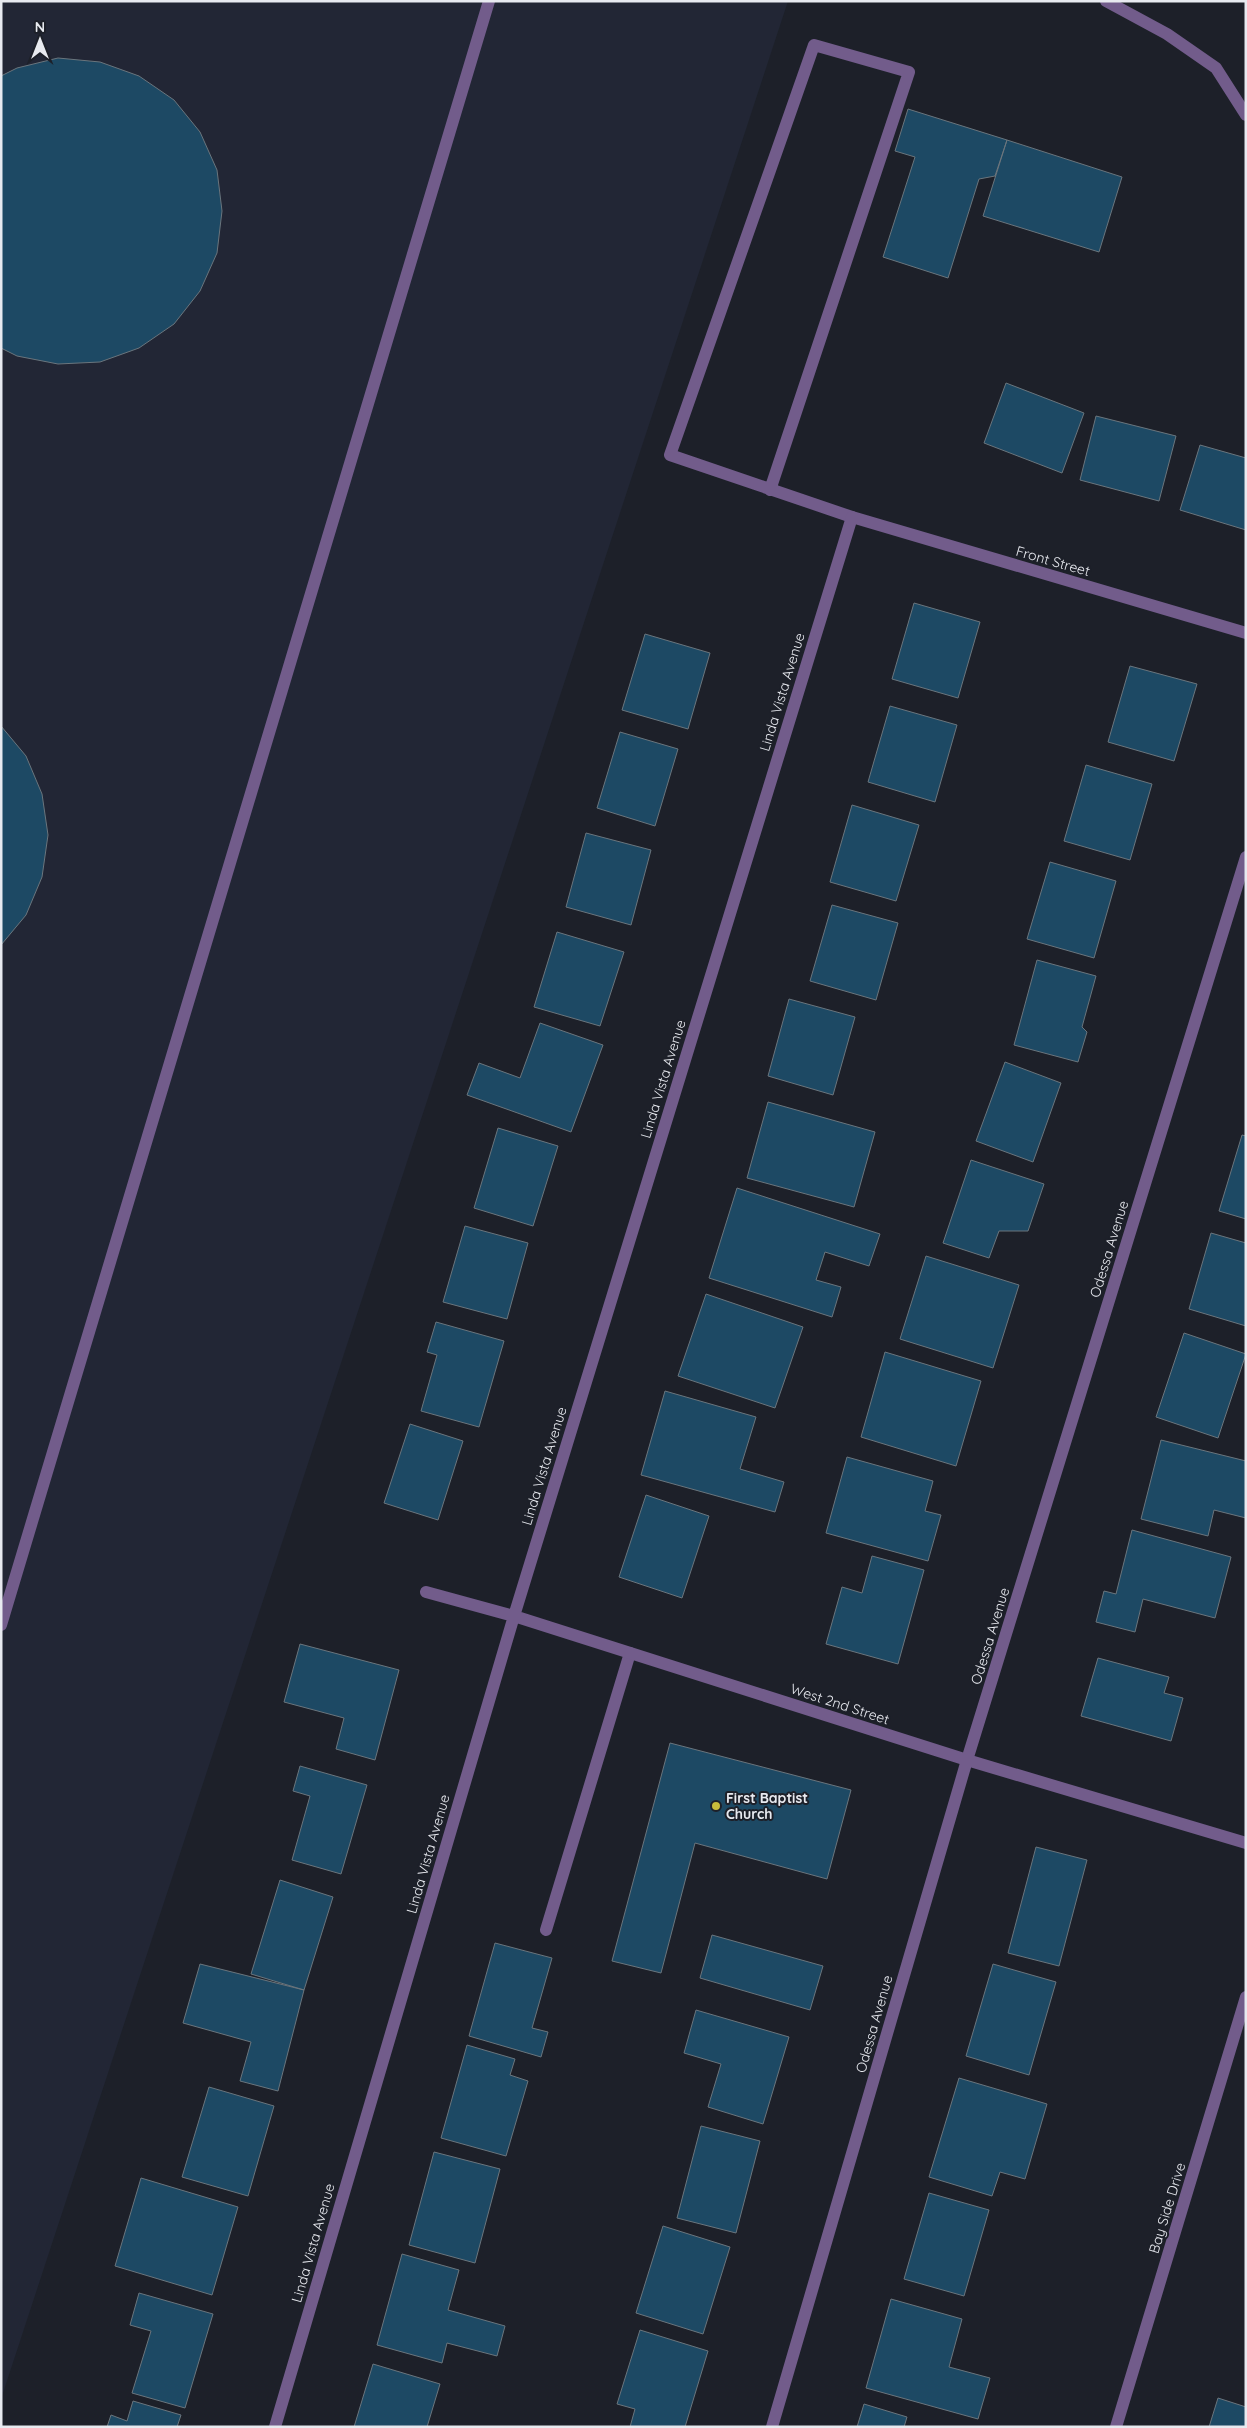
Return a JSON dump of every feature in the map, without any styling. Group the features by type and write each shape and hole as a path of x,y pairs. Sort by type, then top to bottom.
{"street":[{"path":"1,1625 489,1"},
{"path":"1106,1 1167,34 1216,68 1246,116"},
{"name":"Front Street","path":"770,490 909,72 814,44 670,455 770,490 852,518 1246,633"},
{"name":"Linda Vista Avenue","path":"275,2427 514,1616 852,518"},
{"name":"Odessa Avenue","path":"772,2427 967,1760 1246,857"},
{"name":"West 2nd Street","path":"426,1592 514,1616 967,1760 1246,1843"},
{"path":"546,1930 630,1653"},
{"name":"Bay Side Drive","path":"1116,2427 1246,1997"}],"shaded area":[{"path":"1,1 788,1 1,2399"}],"building":[{"path":"58,58 100,62 139,76 174,100 200,132 217,170 222,211 217,253 200,291 174,324 139,348 100,362 58,364 17,356 1,348 1,76 17,68"},
{"path":"908,109 1007,140 995,176 979,179 948,278 883,257 915,157 895,151"},
{"path":"1007,140 1122,177 1099,252 983,216"},
{"path":"1006,383 1084,413 1062,473 984,443"},
{"path":"1096,416 1176,436 1159,501 1080,480"},
{"path":"1200,445 1246,458 1246,530 1180,510"},
{"path":"914,603 980,622 958,698 892,679"},
{"path":"645,634 710,653 688,729 622,710"},
{"path":"1130,666 1197,684 1174,761 1108,742"},
{"path":"890,706 957,725 935,802 868,782"},
{"path":"1,726 26,756 42,794 48,835 42,877 26,915 1,945"},
{"path":"620,732 678,749 655,826 597,808"},
{"path":"1086,765 1152,784 1130,860 1064,841"},
{"path":"852,805 919,825 896,901 830,882"},
{"path":"586,833 651,850 631,925 566,907"},
{"path":"1050,862 1116,881 1094,958 1027,939"},
{"path":"832,905 898,923 876,1000 810,981"},
{"path":"557,932 624,952 600,1026 534,1007"},
{"path":"1037,960 1096,976 1082,1027 1087,1032 1078,1062 1014,1045"},
{"path":"789,999 855,1017 833,1095 768,1076"},
{"path":"540,1023 603,1045 571,1132 467,1095 479,1063 520,1078"},
{"path":"1005,1062 1061,1083 1033,1162 976,1141"},
{"path":"768,1102 875,1132 854,1207 747,1178"},
{"path":"498,1128 558,1146 533,1226 474,1208"},
{"path":"1242,1135 1246,1136 1246,1219 1219,1211"},
{"path":"971,1160 1044,1184 1028,1231 999,1231 989,1258 943,1243"},
{"path":"737,1188 880,1234 869,1266 825,1252 816,1280 841,1287 832,1317 709,1278"},
{"path":"465,1226 528,1243 507,1319 443,1302"},
{"path":"1211,1233 1246,1243 1246,1326 1189,1309"},
{"path":"926,1256 1019,1285 993,1368 900,1339"},
{"path":"706,1294 803,1327 775,1408 678,1376"},
{"path":"436,1322 504,1341 479,1427 421,1411 437,1355 427,1352"},
{"path":"1184,1333 1246,1354 1218,1438 1156,1417"},
{"path":"885,1352 981,1381 956,1466 861,1437"},
{"path":"665,1391 756,1417 740,1469 784,1482 775,1512 641,1475"},
{"path":"410,1424 463,1441 438,1520 384,1503"},
{"path":"1161,1440 1246,1461 1246,1518 1214,1510 1208,1536 1141,1519"},
{"path":"847,1457 933,1481 925,1511 941,1515 928,1561 826,1533"},
{"path":"646,1495 709,1516 682,1598 619,1577"},
{"path":"1132,1530 1231,1557 1215,1618 1143,1599 1135,1632 1096,1622 1104,1591 1116,1594"},
{"path":"872,1556 924,1570 898,1664 826,1644 842,1587 862,1593"},
{"path":"300,1644 399,1670 375,1760 336,1749 344,1718 284,1702"},
{"path":"1098,1658 1169,1677 1164,1693 1183,1698 1171,1741 1081,1716"},
{"path":"670,1743 851,1790 827,1879 695,1843 661,1973 612,1961"},
{"path":"300,1766 367,1785 341,1874 292,1860 310,1796 293,1791"},
{"path":"1036,1847 1087,1860 1059,1966 1008,1953"},
{"path":"280,1880 333,1897 304,1990 251,1974"},
{"path":"712,1935 823,1966 810,2010 700,1978"},
{"path":"495,1943 552,1958 532,2028 548,2032 541,2057 469,2036"},
{"path":"200,1964 304,1990 278,2091 240,2081 251,2042 183,2023"},
{"path":"993,1964 1056,1982 1029,2075 966,2056"},
{"path":"696,2010 789,2037 763,2124 708,2107 721,2064 684,2053"},
{"path":"467,2045 515,2059 510,2075 528,2081 506,2156 441,2138"},
{"path":"959,2078 1047,2104 1025,2179 1000,2172 992,2196 929,2177"},
{"path":"209,2087 274,2106 248,2196 182,2177"},
{"path":"701,2126 760,2141 736,2233 677,2218"},
{"path":"434,2152 500,2169 475,2263 409,2245"},
{"path":"141,2178 238,2207 212,2295 115,2266"},
{"path":"929,2193 989,2210 964,2296 904,2279"},
{"path":"663,2226 730,2247 703,2334 636,2313"},
{"path":"402,2254 459,2270 448,2310 505,2326 497,2356 447,2343 442,2363 377,2345"},
{"path":"139,2293 213,2314 185,2408 132,2393 151,2331 130,2325"},
{"path":"891,2299 962,2319 949,2367 990,2378 978,2419 866,2388"},
{"path":"640,2330 708,2351 685,2427 630,2427 635,2409 617,2404"},
{"path":"373,2364 440,2384 427,2427 354,2427"},
{"path":"1218,2398 1246,2407 1246,2427 1209,2427"},
{"path":"133,2401 181,2415 177,2427 107,2427 111,2415 127,2421"},
{"path":"864,2404 907,2417 904,2427 857,2427"}],"place":[{"name":"First Baptist Church","path":"716,1806"}]}
